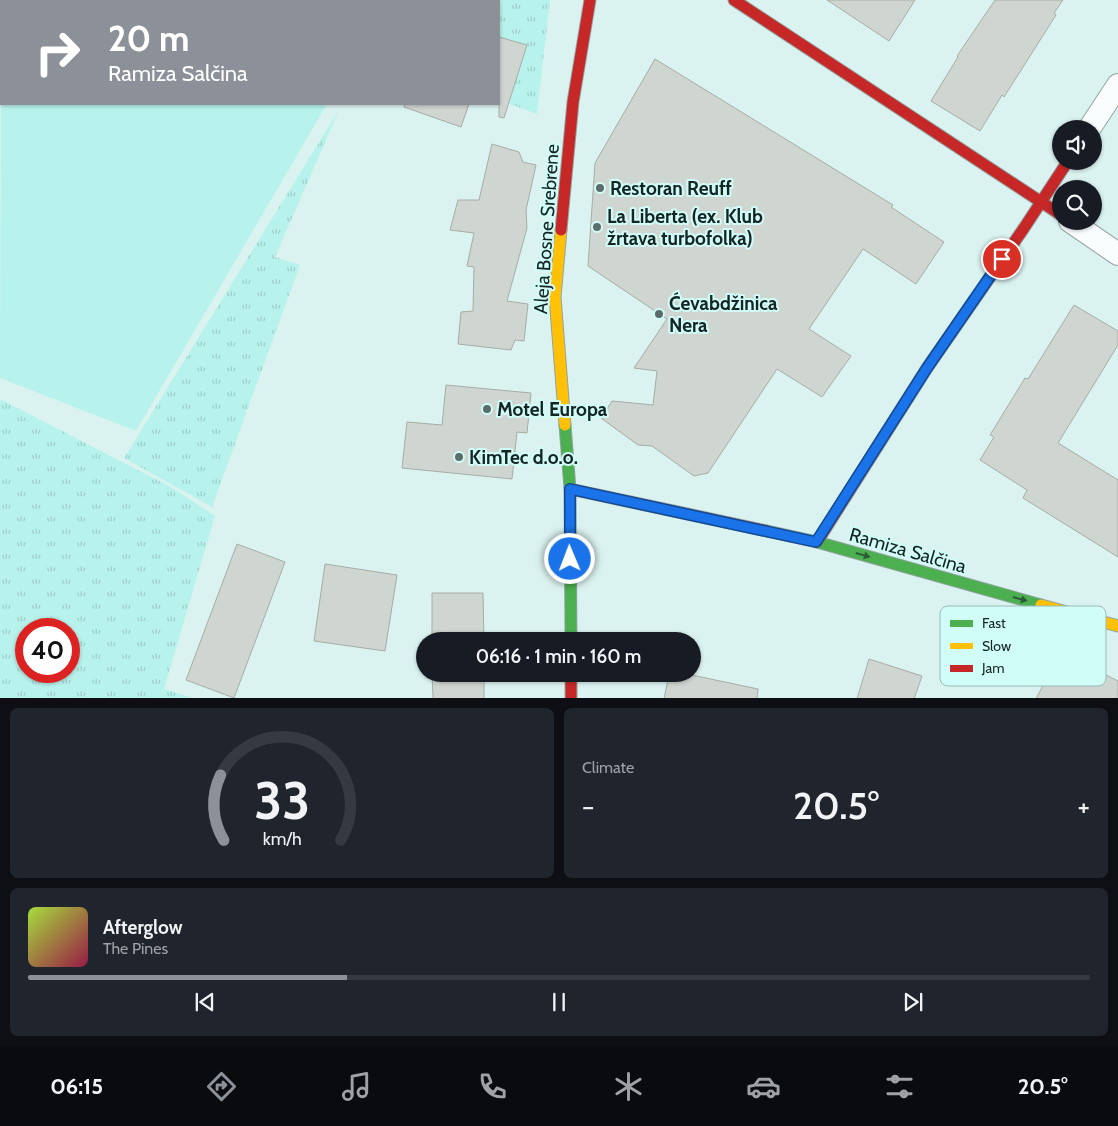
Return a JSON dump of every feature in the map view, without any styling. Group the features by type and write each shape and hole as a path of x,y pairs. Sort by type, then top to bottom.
{"street":[{"name":"Aleja Bosne Srebrene","path":"571,632 570,489 555,297 573,102 590,0"},
{"path":"734,0 1052,209"},
{"path":"1095,120 1118,85"},
{"path":"816,542 927,368 1062,170"},
{"path":"1083,230 1118,254"},
{"name":"Ramiza Salčina","path":"570,489 816,542 1046,606"},
{"path":"571,682 571,698"}],"green space":[{"path":"500,0 550,0 537,114 500,100"},
{"path":"1,105 326,105 136,431 0,378"},
{"path":"339,110 275,257 300,265 212,507 124,458"},
{"path":"0,399 171,487 215,516 164,689 193,698 0,698"}],"building":[{"path":"827,0 915,0 889,41"},
{"path":"995,0 1063,0 1054,13 1056,15 980,131 931,101 957,56"},
{"path":"500,37 527,45 504,118 499,117"},
{"path":"655,59 893,205 891,207 944,242 916,284 863,249 809,329 851,356 822,397 777,369 708,473 694,476 652,446 638,445 601,418 612,401 653,405 657,371 634,368 667,319 588,266 595,163"},
{"path":"405,105 469,105 461,127 404,107"},
{"path":"492,144 519,152 523,162 536,165 526,210 527,228 507,301 528,304 524,341 515,340 511,350 458,344 461,312 473,311 474,267 467,266 474,233 450,230 458,200 479,200"},
{"path":"1074,305 1118,331 1118,345 1058,443 1118,480 1118,557 1023,498 1027,490 980,460 994,437 990,435 1025,378 1028,379"},
{"name":"KimTec d.o.o.","path":"446,385 531,393 527,433 517,432 512,479 402,468 407,422 442,425"},
{"path":"237,544 285,562 234,698 186,680"},
{"path":"325,564 397,575 385,651 314,641"},
{"path":"432,593 483,593 484,632 432,632"},
{"path":"869,659 922,676 914,698 857,698"},
{"path":"1106,675 1118,681 1118,698 1037,698 1043,686 1106,686"},
{"path":"701,677 758,689 757,698 664,698 667,682 701,682"},
{"path":"432,682 484,682 484,698 433,698"}],"traffic: fast":[{"path":"565,425 570,489 571,632"},
{"path":"767,531 817,542 1041,605"}],"traffic: slow":[{"path":"561,230 555,297 565,425"},
{"path":"1106,623 1118,626"}],"traffic: jam":[{"path":"561,230 573,102 590,0"},
{"path":"734,0 1052,209"},
{"path":"817,542 927,368 1062,170"},
{"path":"570,489 767,531"},
{"path":"571,682 571,698"}],"place":[{"name":"Restoran Reuff","path":"600,188"},
{"name":"La Liberta (ex. Klub žrtava turbofolka)","path":"597,227"},
{"name":"Ćevabdžinica Nera","path":"659,314"},
{"name":"Motel Europa","path":"487,409"},
{"name":"KimTec d.o.o.","path":"459,457"}],"route":[{"path":"570,559 570,489 816,542 927,368 1002,259"}]}
